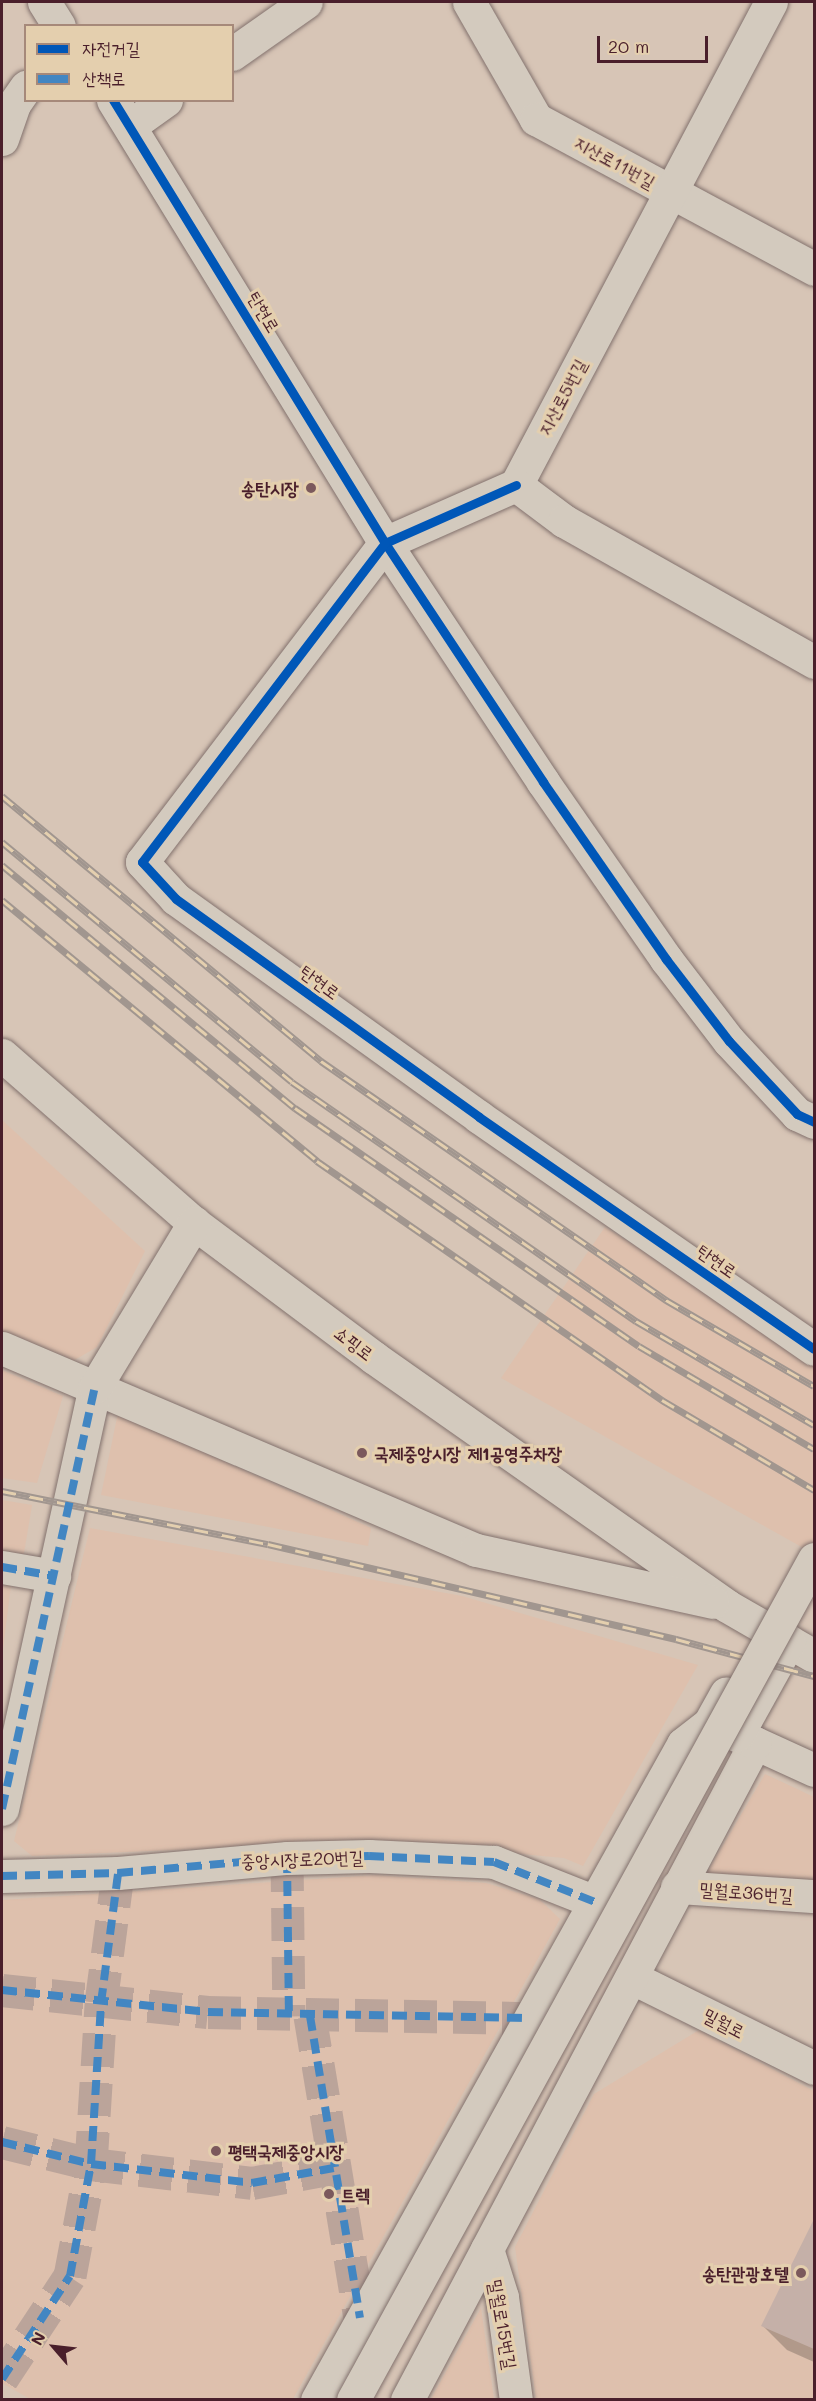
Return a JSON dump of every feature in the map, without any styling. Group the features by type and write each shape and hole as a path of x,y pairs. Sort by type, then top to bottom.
{"street":[{"path":"44,2 58,24"},
{"path":"234,53 306,2"},
{"name":"지산로11번길","path":"469,2 536,119 814,269"},
{"name":"지산로5번길","path":"516,485 771,2"},
{"path":"2,139 14,104 24,90"},
{"path":"122,113 159,102"},
{"name":"탄현로","path":"122,113 385,543 666,959 729,1041 797,1114 814,1122"},
{"path":"385,543 516,485 564,521 814,663"},
{"name":"탄현로","path":"385,543 142,862 185,906 479,1117 814,1349"},
{"name":"쇼핑로","path":"2,1055 194,1223 373,1357 727,1606 788,1641"},
{"path":"2,1809 95,1387 194,1223"},
{"name":"쇼핑로","path":"2,1348 476,1550 727,1606"},
{"path":"353,2400 814,1559"},
{"path":"2,1567 54,1576"},
{"path":"788,1641 737,1735 814,1770"},
{"path":"317,2400 683,1744 709,1724 788,1641"},
{"path":"407,2400 633,1978 677,1887 755,1743"},
{"name":"중앙시장로20번길","path":"2,1876 118,1873 276,1859 369,1856 494,1862 595,1902"},
{"name":"밀월로36번길","path":"677,1887 814,1896"},
{"name":"밀월로","path":"633,1978 814,2068"},
{"name":"밀월로15번길","path":"487,2249 502,2297 516,2400"}],"shaded area":[{"path":"2,1120 145,1251 97,1347 66,1365 2,1335"},
{"path":"605,1227 814,1359 814,1554 501,1378"},
{"path":"2,1370 63,1396 37,1483 2,1478"},
{"path":"118,1413 371,1528 368,1546 101,1495"},
{"path":"2,1500 32,1505 23,1559 2,1555"},
{"path":"90,1528 462,1596 698,1665 583,1866 564,1858 384,1841 32,1856 14,1841"},
{"path":"2,1583 11,1585 2,1657"},
{"path":"765,1774 814,1797 814,1883 706,1874"},
{"name":"평택국제중앙시장","path":"375,1875 486,1883 539,1899 560,1919 293,2399 30,2399 2,2383 3,1900"},
{"path":"699,2030 814,2091 814,2399 536,2399 515,2247 594,2094"},
{"path":"481,2308 494,2399 431,2399"}],"building":[{"name":"송탄관광호텔","path":"814,2219 814,2349 761,2326"}],"tunnel":[{"path":"287,1858 289,2016"},
{"path":"2,2379 70,2276 91,2164 101,2003 118,1873"},
{"path":"2,1990 208,2012 527,2018"},
{"path":"310,2016 360,2318"},
{"path":"2,2142 91,2164 252,2183 334,2168"}],"railway":[{"path":"2,796 321,1061 666,1300 814,1386"},
{"path":"2,842 292,1082 636,1321 814,1425"},
{"path":"2,865 295,1108 639,1346 814,1449"},
{"path":"2,900 317,1161 662,1400 814,1490"},
{"path":"2,1491 268,1544 676,1639 814,1676"}],"marked path":[{"path":"2,1809 95,1387"},
{"path":"2,1567 54,1576"},
{"path":"2,1876 118,1873 287,1858 369,1856 494,1862 595,1902"},
{"path":"287,1858 289,2016"},
{"path":"2,2379 70,2276 91,2164 101,2003 118,1873"},
{"path":"2,1990 208,2012 527,2018"},
{"path":"310,2016 360,2318"},
{"path":"2,2142 91,2164 252,2183 334,2168"}],"cycle path":[{"path":"114,102 385,543 543,782 666,959 729,1041 797,1114 814,1122"},
{"path":"516,485 385,543 142,862 176,899 479,1117 814,1349"}],"place":[{"name":"송탄시장","path":"311,488"},
{"name":"국제중앙시장 제1공영주차장","path":"362,1453"},
{"name":"평택국제중앙시장","path":"216,2151"},
{"name":"트렉","path":"329,2194"},
{"name":"송탄관광호텔","path":"801,2273"}]}
